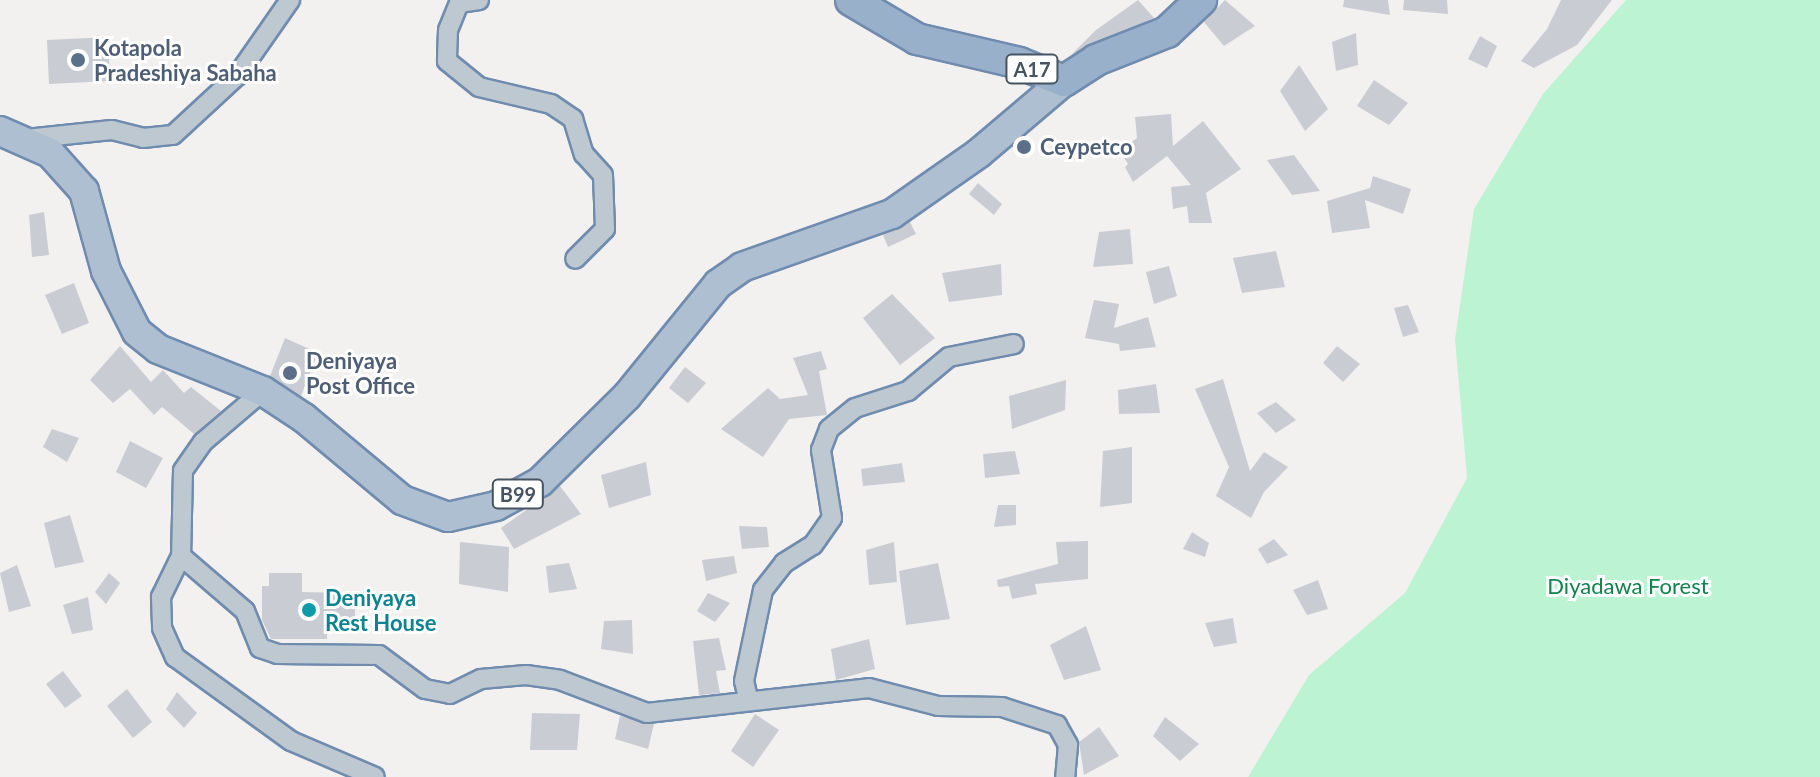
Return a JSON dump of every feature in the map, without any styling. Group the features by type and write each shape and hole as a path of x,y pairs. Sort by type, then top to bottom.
{"highway":[{"name":"A17","path":"851,0 917,39 1019,63 1064,81 1079,68 1167,32 1201,0"}],"main road":[{"name":"B99","path":"10,135 50,153 84,191 106,271 137,332 158,349 263,391 424,512 448,517 496,506 540,482 586,439 718,284 742,267 892,214 979,153 1064,81"}],"street":[{"path":"10,135 112,130 143,138 173,135 237,76 290,0"},
{"path":"479,0 459,3 448,30 447,61 479,87 551,104 573,119 584,154 603,175 605,229 575,259"},
{"path":"748,698 744,681 763,590 784,563 813,545 832,518 821,450 829,429 855,408 908,391 949,357 1014,344"},
{"path":"263,391 203,442 183,471 181,556 161,597 162,628 175,657 291,741 375,777"},
{"path":"181,556 245,611 260,648 277,654 379,655 425,689 450,694 481,679 526,675 560,680 647,713 748,698 782,699 869,688 938,706 1002,707 1057,725 1068,745 1065,777"}],"green space":[{"name":"Diyadawa Forest","path":"1626,0 1820,0 1820,777 1248,777 1309,675 1405,593 1467,478 1455,339 1474,209 1543,94"}],"building":[{"path":"1138,0 1154,18 1072,54 1096,30"},
{"path":"1225,0 1255,26 1224,46 1204,22"},
{"path":"1344,0 1388,0 1390,15 1343,7"},
{"path":"1404,0 1447,0 1448,14 1403,10"},
{"path":"1561,0 1612,0 1577,45 1534,68 1521,61 1547,29"},
{"path":"1356,33 1358,65 1336,71 1332,42"},
{"path":"1480,36 1497,46 1487,68 1468,59"},
{"name":"Kotapola Pradeshiya Sabaha","path":"108,37 110,81 49,84 47,40"},
{"path":"1299,65 1328,109 1305,131 1280,91"},
{"path":"1374,80 1408,103 1389,125 1357,106"},
{"path":"1171,114 1173,146 1203,121 1241,169 1206,193 1212,223 1189,223 1187,206 1173,209 1171,187 1191,185 1167,156 1133,182 1125,167 1128,164 1120,151 1137,138 1135,117"},
{"path":"1294,155 1320,191 1292,195 1267,160"},
{"path":"1373,176 1411,189 1403,214 1365,200 1370,228 1332,233 1327,201 1370,188"},
{"path":"978,183 1002,204 994,215 969,194"},
{"path":"44,212 49,255 32,257 29,215"},
{"path":"910,222 916,234 888,247 883,235"},
{"path":"1130,229 1133,264 1093,267 1099,232"},
{"path":"1276,251 1285,287 1242,293 1233,258"},
{"path":"1001,264 1002,295 949,302 942,273"},
{"path":"1169,266 1177,296 1154,304 1146,272"},
{"path":"74,283 89,323 62,334 45,295"},
{"path":"892,294 935,338 900,365 863,318"},
{"path":"1094,300 1119,304 1114,328 1148,317 1156,347 1120,351 1119,344 1085,338"},
{"path":"1408,305 1419,332 1403,337 1394,308"},
{"path":"285,338 318,353 301,396 270,376"},
{"path":"120,346 151,382 163,370 184,393 191,387 221,411 194,434 162,407 154,415 130,389 113,403 90,380"},
{"path":"1337,346 1360,364 1343,382 1323,363"},
{"path":"821,351 827,369 819,371 827,415 789,419 763,457 721,429 768,388 780,399 808,395 793,358"},
{"path":"685,367 706,383 688,403 669,388"},
{"path":"1223,379 1250,471 1264,452 1288,467 1264,492 1251,518 1216,496 1229,467 1195,389"},
{"path":"1066,380 1065,410 1012,429 1009,396"},
{"path":"1156,384 1160,413 1119,414 1118,390"},
{"path":"1276,402 1296,420 1276,433 1257,413"},
{"path":"52,429 79,438 67,462 43,447"},
{"path":"130,441 163,458 146,488 116,472"},
{"path":"1132,447 1132,503 1100,507 1103,451"},
{"path":"1015,451 1020,474 985,478 983,454"},
{"path":"646,462 651,495 609,508 601,475"},
{"path":"902,463 905,482 863,486 861,469"},
{"path":"560,486 581,514 514,549 501,528"},
{"path":"998,505 1016,505 1016,525 994,527"},
{"path":"70,515 84,562 55,568 44,523"},
{"path":"739,526 767,527 769,547 742,549"},
{"path":"1192,532 1209,543 1205,557 1183,549"},
{"path":"1274,539 1288,555 1267,564 1258,549"},
{"path":"1088,541 1088,579 1035,584 1037,594 1012,599 1009,586 998,587 997,580 1058,564 1056,542"},
{"path":"460,542 509,547 508,592 459,584"},
{"path":"894,542 897,582 869,585 866,550"},
{"path":"734,556 737,573 706,581 702,560"},
{"path":"569,563 577,589 549,593 546,566"},
{"path":"938,563 950,619 906,625 899,571"},
{"path":"17,565 31,606 9,612 0,573"},
{"path":"109,573 120,583 106,604 95,592"},
{"name":"Deniyaya Rest House","path":"269,573 302,573 302,592 343,593 342,602 355,602 355,619 327,619 327,639 271,639 262,620 262,586 269,586"},
{"path":"1318,580 1328,609 1307,615 1293,590"},
{"path":"708,593 730,603 715,622 697,611"},
{"path":"88,597 93,630 72,634 63,605"},
{"path":"1233,618 1237,643 1214,647 1205,623"},
{"path":"632,620 633,654 601,649 604,621"},
{"path":"1086,626 1101,670 1064,680 1050,645"},
{"path":"719,638 726,670 716,671 720,693 699,695 693,641"},
{"path":"869,639 875,669 836,680 831,649"},
{"path":"63,671 82,696 65,708 46,684"},
{"path":"127,689 152,722 133,738 107,706"},
{"path":"177,692 197,713 184,728 166,709"},
{"path":"532,713 580,714 577,750 530,750"},
{"path":"755,714 779,730 753,767 731,751"},
{"path":"620,716 654,724 648,749 615,739"},
{"path":"1165,717 1199,744 1180,761 1153,736"},
{"path":"1099,727 1119,756 1084,775 1079,742"}],"place":[{"name":"Kotapola Pradeshiya Sabaha","path":"78,60"},
{"name":"Ceypetco","path":"1024,147"},
{"name":"Deniyaya Post Office","path":"290,373"},
{"name":"Deniyaya Rest House","path":"309,610"}]}
